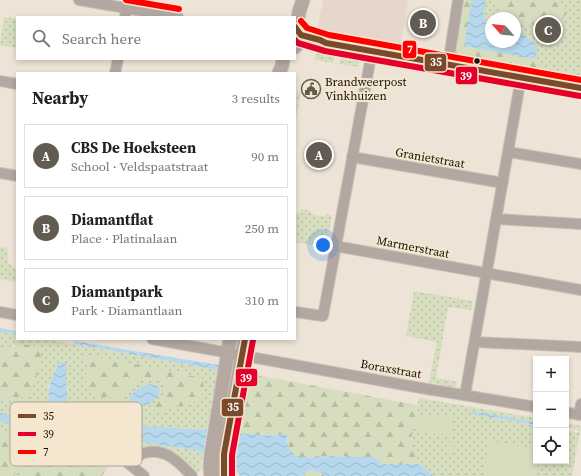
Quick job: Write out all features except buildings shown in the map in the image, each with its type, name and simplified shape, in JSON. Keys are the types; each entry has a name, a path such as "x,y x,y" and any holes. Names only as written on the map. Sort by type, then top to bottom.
{"main road":[{"path":"292,0 294,16"},
{"path":"296,33 299,12 303,0"},
{"path":"279,72 283,60"},
{"path":"290,60 290,72"},
{"path":"230,340 235,354"},
{"path":"219,476 210,467 210,455 235,354 244,340"}],"street":[{"path":"79,0 172,16"},
{"path":"448,64 458,0"},
{"path":"296,33 326,43 581,88"},
{"path":"296,312 323,316 372,51"},
{"path":"115,72 118,60"},
{"path":"465,395 521,78"},
{"path":"0,81 16,84"},
{"path":"508,152 581,164"},
{"name":"Granietstraat","path":"352,157 503,183"},
{"path":"0,173 16,176"},
{"path":"496,219 581,224"},
{"name":"Marmerstraat","path":"335,246 487,274"},
{"path":"487,274 581,290"},
{"path":"0,312 16,315"},
{"name":"Boraxstraat","path":"163,340 185,342 235,354 421,388 533,406"},
{"path":"475,342 581,347"},
{"path":"569,413 579,415 581,404"},
{"path":"142,454 158,452 172,457 192,476"},
{"path":"132,466 144,476"}],"shaded area":[{"path":"323,0 408,0 400,49 345,39 317,31"}],"green space":[{"path":"460,0 472,0 464,46 535,59 541,61 539,70 581,76 581,82 449,59"},
{"path":"470,0 581,0 581,82 459,60"},
{"path":"491,0 560,0 567,13 554,24 542,26 521,21 521,12 504,12"},
{"path":"4,17 16,19 16,48 0,45"},
{"path":"316,52 335,55 333,63 315,60"},
{"path":"341,56 359,59 358,67 339,64"},
{"path":"296,91 301,92 296,120"},
{"path":"301,209 311,211 311,214 325,217 326,214 332,215 326,248 296,242 296,213 300,214"},
{"path":"0,247 8,248 8,261 16,269 16,282 0,279"},
{"path":"414,291 473,301 472,310 448,307 436,378 458,382 454,388 429,382 437,342 406,336"},
{"path":"0,332 16,334 16,340 50,340 218,370 207,430 142,426 142,402 10,402 10,416 0,412 0,399 5,400 35,381 43,358 14,345 8,349 0,351","holes":["84,357 187,374 202,379 171,408 156,413 165,393 162,382 154,379 137,380 127,391 84,379 89,368","60,362 66,367 66,384 68,391 48,388 58,364"]},
{"path":"24,344 37,347 43,358 32,388 23,398 10,400 0,399 0,351"},
{"path":"84,356 106,358 202,378 204,384 203,393 199,401 156,413 152,408 165,393 162,382 154,379 137,380 119,399 102,397 91,390 84,379 89,368"},
{"path":"246,373 417,405 410,446 419,464 383,464 374,457 317,456 304,458 295,455 291,451 287,434 274,436 236,433"},
{"path":"419,398 533,417 533,422 472,412 472,414 533,424 533,464 569,464 569,431 578,433 578,430 569,428 569,424 581,426 572,476 434,476 419,464 410,446"},
{"path":"417,415 453,417 452,435 416,433"},
{"path":"0,421 10,425 10,466 87,466 98,476 0,476"},
{"path":"0,433 10,437 10,466 18,466 14,476 0,476"},
{"path":"489,441 533,448 533,464 539,464 537,476 483,475"},
{"path":"142,442 196,450 203,454 201,470 196,474 143,448"},
{"path":"447,442 455,443 453,455 445,453"},
{"path":"23,466 109,466 102,476 19,476"},
{"path":"311,470 321,473 325,476 303,476"}],"water":[{"path":"472,0 486,0 484,11 485,48 521,48 521,33 536,46 537,54 535,59 464,46"},
{"path":"0,328 16,331 16,334 0,332"},
{"path":"74,341 219,365 218,370 74,344"},
{"path":"60,362 66,364 68,399 66,402 50,402 49,389"},
{"path":"151,384 159,387 159,392 154,401 149,404 142,405 142,402 133,402 130,399 141,387"},
{"path":"472,411 533,421 533,424 471,414"},
{"path":"0,412 10,416 10,425 0,421"},
{"path":"142,426 207,430 203,454 196,450 142,442"},
{"path":"236,433 274,436 287,434 288,446 296,456 310,458 317,456 374,457 383,464 419,464 434,476 325,476 311,470 302,476 240,476 231,465 230,458"}],"transit line":[{"name":"7","path":"126,0 179,9"},
{"name":"7","path":"301,21 307,28 329,35 581,80"},
{"name":"35","path":"296,28 301,35 326,43 581,88"},
{"name":"39","path":"296,41 298,43 325,51 580,96"},
{"name":"35","path":"224,476 224,454 245,340"},
{"name":"39","path":"232,475 232,455 253,340"}],"place":[{"name":"Diamantflat","path":"423,23"},
{"name":"Diamantpark","path":"548,30"},
{"name":"Brandweerpost Vinkhuizen","path":"311,89"},
{"name":"CBS De Hoeksteen","path":"319,155"}]}
